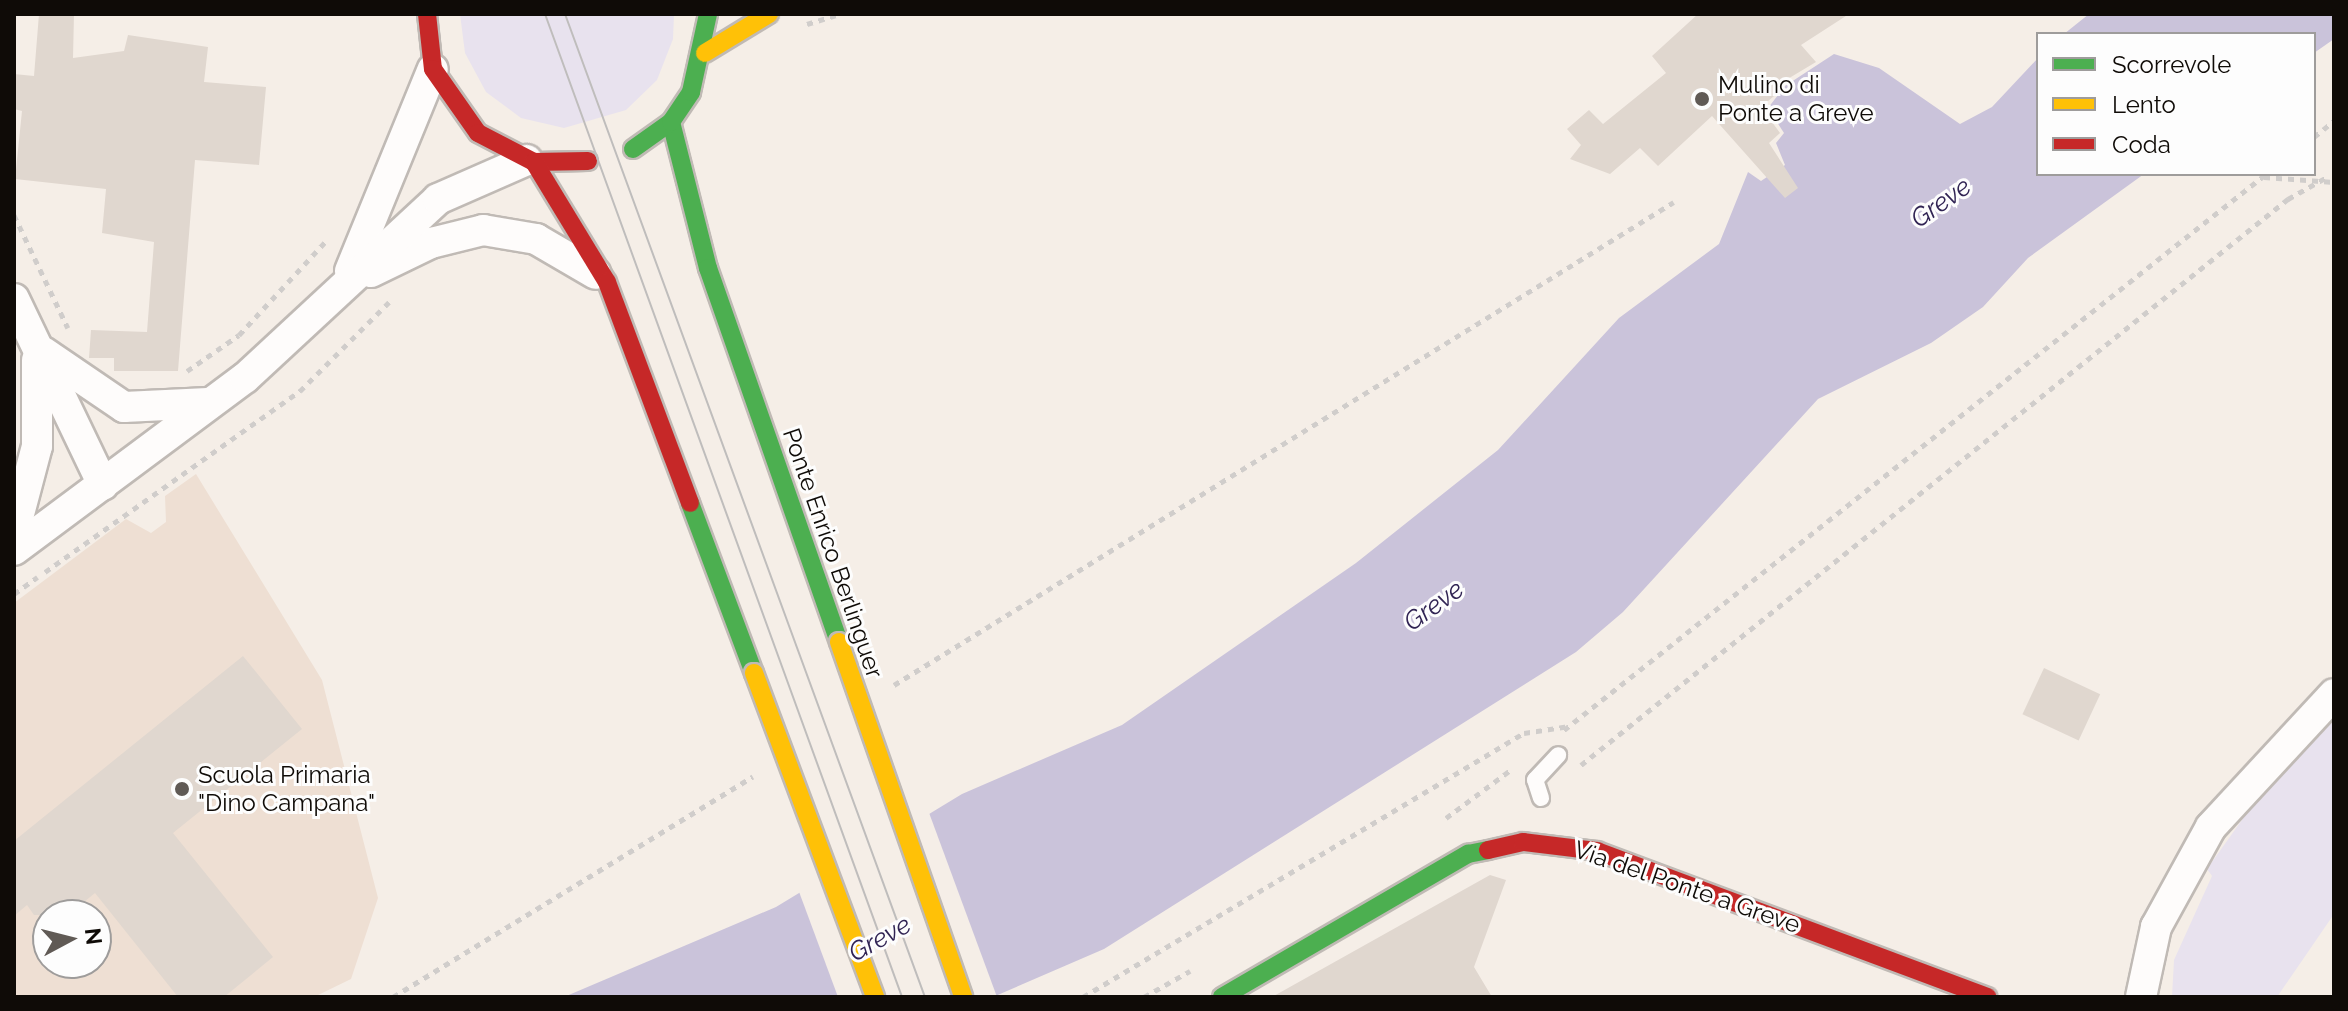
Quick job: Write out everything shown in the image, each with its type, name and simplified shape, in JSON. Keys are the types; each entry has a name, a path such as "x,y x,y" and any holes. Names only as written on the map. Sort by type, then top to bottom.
{"main road":[{"path":"427,14 433,69 478,133 531,161 588,161"},
{"path":"633,149 671,122 705,53 708,14"},
{"path":"705,53 769,14"},
{"name":"Ponte Enrico Berlinguer","path":"671,122 708,268 963,997"},
{"path":"531,161 607,282 875,997"},
{"name":"Via del Ponte a Greve","path":"1222,997 1468,854 1523,842 1597,851 1988,997"}],"street":[{"path":"344,284 433,69"},
{"path":"14,550 210,402 447,193 531,161"},
{"path":"344,284 431,243 483,230 536,239 607,282"},
{"path":"14,299 103,485"},
{"path":"36,346 124,407 210,402"},
{"path":"14,533 37,446 36,346"},
{"path":"2141,997 2156,927 2211,827 2334,694"}],"lane":[{"path":"1541,798 1535,780 1553,749"}],"path":[{"path":"796,27 840,14"},
{"path":"2316,135 2334,121"},
{"path":"1553,749 1570,725 2264,176 2327,177 2334,182"},
{"path":"1541,798 2288,199 2327,177"},
{"path":"890,688 1674,202"},
{"path":"14,215 72,337"},
{"path":"176,377 239,335 334,230"},
{"path":"1083,997 1524,733 1570,725"},
{"path":"1431,828 1524,760"},
{"path":"393,997 755,775"},
{"path":"1144,997 1206,962"}],"shaded area":[{"path":"460,14 674,14 673,39 657,80 626,110 564,128 521,118 486,92 465,53"},
{"name":"Scuola Primaria \"Dino Campana\"","path":"196,474 322,680 378,898 351,979 314,997 14,997 14,603 126,519 151,533 166,522 165,496"},
{"path":"2334,720 2334,914 2277,997 2172,997 2174,960 2212,876 2207,869 2259,796"}],"water":[{"path":"2089,14 2334,14 2334,39 2316,52 2316,32 2066,32"},
{"name":"Greve","path":"1834,54 1879,68 1960,124 1992,107 2036,60 2036,176 2141,176 2028,258 1983,307 1931,343 1818,399 1623,612 1576,652 1104,949 993,997 564,997 776,907 962,794 1122,725 1356,563 1498,450 1619,318 1719,244 1748,172 1761,181 1785,165 1776,143 1784,133 1768,108 1785,86"}],"pier":[{"path":"928,810 997,997 838,997 798,889"}],"building":[{"path":"39,14 74,14 73,58 124,51 128,35 208,47 204,82 266,87 259,165 195,160 178,371 114,371 114,358 89,358 91,330 147,332 154,242 102,233 106,189 15,179 22,111 14,109 14,74 34,76"},
{"name":"Mulino di Ponte a Greve","path":"1698,14 1849,14 1801,45 1816,62 1776,86 1780,91 1761,107 1780,133 1769,143 1798,188 1785,198 1712,116 1658,166 1640,148 1610,174 1570,159 1581,145 1567,129 1589,110 1603,124 1666,73 1652,56"},
{"path":"243,656 302,729 173,833 273,957 224,997 178,997 112,914 112,899 100,899 95,893 88,899 32,899 32,912 27,905 14,916 14,841"},
{"path":"2044,668 2100,694 2079,740 2022,714"},
{"path":"1490,875 1506,880 1474,967 1492,997 1272,997"}],"tram line":[{"path":"545,14 902,997"},
{"path":"565,14 925,997"}],"traffic: fast":[{"path":"633,149 671,122 691,92 708,14"},
{"path":"671,122 708,268 839,642"},
{"path":"690,503 754,673"},
{"path":"1222,997 1468,854 1488,850"}],"traffic: slow":[{"path":"705,53 769,14"},
{"path":"839,642 963,997"},
{"path":"754,673 875,997"}],"traffic: jam":[{"path":"427,14 433,69 478,133 534,162 588,161"},
{"path":"534,162 607,282 690,503"},
{"path":"1488,850 1523,842 1597,851 1988,997"}],"place":[{"name":"Mulino di Ponte a Greve","path":"1702,99"},
{"name":"Scuola Primaria \"Dino Campana\"","path":"182,789"}]}
